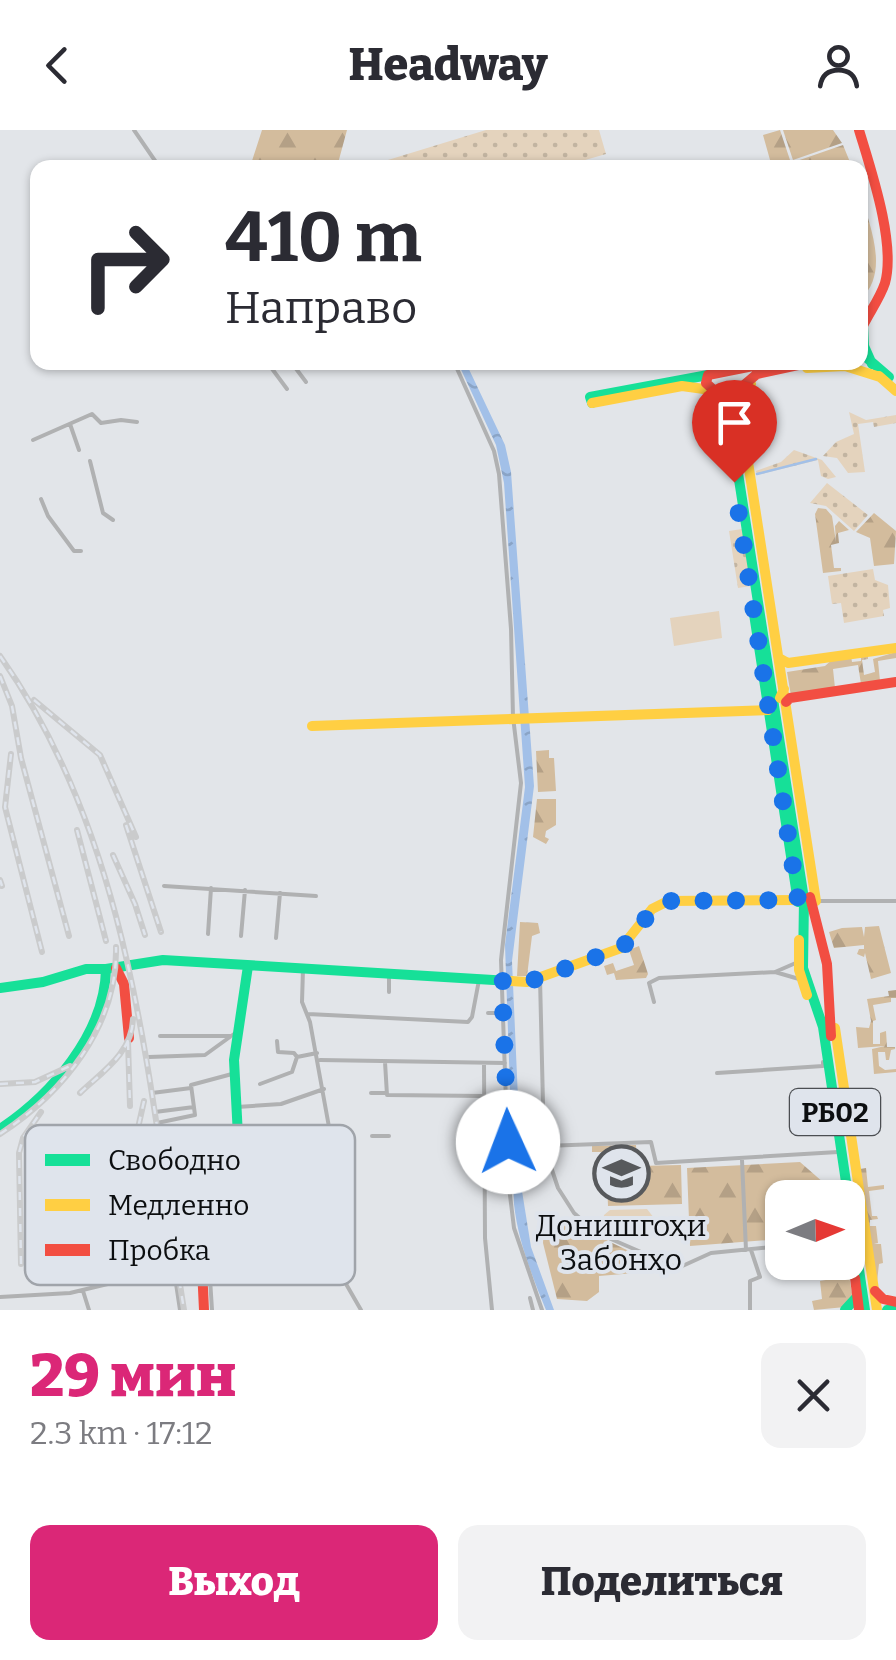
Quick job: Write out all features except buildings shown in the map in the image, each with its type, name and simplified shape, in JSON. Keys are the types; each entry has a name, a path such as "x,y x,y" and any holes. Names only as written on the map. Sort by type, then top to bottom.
{"main road":[{"path":"857,130 864,160"},
{"path":"868,174 888,254 884,286 868,313"},
{"path":"868,355 872,364"},
{"path":"868,360 896,387"},
{"path":"868,367 880,377"},
{"path":"731,370 613,396 690,386 731,396 738,394 746,381 767,370"},
{"path":"743,370 746,381"},
{"path":"783,675 770,639 740,406 747,389 758,379 796,370"},
{"path":"866,370 896,387"},
{"path":"708,374 706,383 714,392 724,422 759,653 776,698 804,889 816,900 832,967 832,1074 842,1180"},
{"name":"РБ02","path":"714,392 729,415 770,639"},
{"name":"РБ02","path":"738,394 735,410 804,889 824,951 832,1074"},
{"path":"740,442 748,457"},
{"path":"759,653 770,639"},
{"path":"780,658 788,663 896,648"},
{"path":"804,889 776,698 783,675 791,666 830,657"},
{"path":"312,726 790,698 896,682"},
{"path":"0,988 44,982 86,969 153,960 518,982 540,978 621,948 652,909 668,901 804,889"},
{"name":"РБ02","path":"804,889 800,958 804,982 823,1027 849,1180"},
{"path":"800,958 812,949 824,951"},
{"path":"237,1125 232,1035 248,966"},
{"path":"111,968 124,984 129,1038"},
{"path":"0,1129 57,1082 71,1062 104,993 111,968"},
{"path":"804,982 817,987 828,982"},
{"path":"804,982 818,1026"},
{"path":"832,1074 849,1180"},
{"path":"865,1256 874,1291 896,1305"},
{"path":"845,1310 854,1302 854,1280"},
{"name":"РБ02","path":"864,1280 868,1310"},
{"path":"203,1285 204,1310"},
{"path":"868,1310 874,1291"},
{"path":"856,1293 868,1310"},
{"path":"887,1310 896,1305"}],"street":[{"path":"134,130 155,160"},
{"path":"273,370 287,388"},
{"path":"297,370 306,382"},
{"path":"457,370 497,462 522,783 502,950 510,1210 542,1310"},
{"path":"33,440 92,414 101,422 136,422"},
{"path":"70,424 79,450"},
{"path":"90,462 102,510 112,520"},
{"path":"41,499 48,516 74,551 81,551"},
{"path":"164,886 316,896"},
{"path":"208,934 211,888"},
{"path":"242,936 246,890"},
{"path":"276,938 280,893"},
{"path":"816,900 896,901"},
{"path":"776,972 800,958"},
{"path":"303,969 302,1002 318,1056 327,1125"},
{"path":"654,1002 648,983 659,978 776,972 804,982"},
{"path":"389,974 389,992"},
{"path":"540,978 544,1146 551,1173 568,1204 585,1223 612,1242 678,1268 710,1252 765,1248"},
{"path":"305,1014 468,1022 478,980"},
{"path":"488,1014 504,1013"},
{"path":"717,1073 832,1074 818,1026"},
{"path":"160,1036 232,1035"},
{"path":"150,1057 205,1055 232,1035"},
{"path":"277,1042 278,1052 294,1053 297,1057 504,1064"},
{"path":"260,1084 292,1072 297,1057"},
{"path":"385,1060 387,1093"},
{"path":"484,1064 485,1238 492,1310"},
{"path":"191,1088 195,1115 156,1123 152,1093 191,1088 232,1074"},
{"path":"236,1107 284,1104 324,1090"},
{"path":"371,1093 484,1096"},
{"path":"155,1112 194,1107"},
{"path":"372,1136 389,1136"},
{"path":"544,1146 651,1142 656,1163 838,1152"},
{"path":"742,1160 748,1250 760,1277 750,1282 750,1310"},
{"path":"0,1297 83,1291 105,1285"},
{"path":"176,1285 180,1310"},
{"path":"211,1285 212,1310"},
{"path":"347,1285 362,1310"},
{"path":"83,1291 89,1310"},
{"path":"530,1298 532,1310"}],"shaded area":[{"path":"486,130 599,130 606,154 585,160 388,160"},
{"path":"849,412 866,420 896,415 896,423 874,427 873,422 858,424 865,472 848,473 837,458 823,456 836,442 854,434"},
{"path":"794,450 822,460 836,477 821,476 818,460 757,475 756,471 781,462"},
{"path":"827,483 868,515 854,531 826,506 810,503"},
{"path":"742,529 751,586 738,588 729,531"},
{"path":"873,569 875,580 888,585 890,608 883,610 884,616 844,623 841,603 832,604 828,576"},
{"path":"719,611 722,638 674,646 670,618"},
{"path":"647,1209 654,1218 647,1228 610,1229 603,1222 610,1210"}],"green space":[{"path":"262,130 347,130 339,160 252,160"},
{"path":"780,130 790,160 770,160 763,135"},
{"path":"783,130 833,130 842,143 793,160"},
{"path":"843,145 849,160 800,160"},
{"path":"868,219 876,262 868,290"},
{"path":"818,508 826,509 832,516 836,542 835,526 839,521 849,530 838,533 839,543 831,545 834,568 841,571 823,573 815,514"},
{"path":"874,513 896,531 894,564 874,566 870,538 856,532"},
{"path":"896,652 896,658 878,661 880,681 861,684 858,665 833,669 835,688 791,696 787,672 825,666 834,658 851,656 852,662 861,661 861,656 868,655 868,659 862,660 864,675 875,672 873,659"},
{"path":"549,750 549,758 554,758 556,791 538,792 536,751"},
{"path":"537,799 556,799 556,825 546,831 546,844 533,837"},
{"path":"520,922 538,923 540,933 532,936 527,976 517,976"},
{"path":"879,926 891,973 871,979 865,953 864,957 857,954 864,945 834,948 829,932 862,927 864,937 865,927"},
{"path":"639,946 646,978 616,980 614,973 607,975 604,966 613,963 616,971 634,965 629,950"},
{"path":"896,990 896,998 891,998 891,1002 873,1005 873,1044 880,1044 880,1033 886,1031 887,1047 895,1049 891,1050 889,1060 885,1052 878,1052 879,1066 896,1072 874,1074 872,1049 885,1046 858,1048 856,1027 869,1028 867,999 889,996 888,991"},
{"path":"636,1145 637,1166 681,1165 682,1204 608,1206 607,1181 630,1180 629,1152 592,1152 592,1146"},
{"path":"800,1162 821,1180 765,1180 765,1240 690,1246 687,1168"},
{"path":"866,1168 868,1187 884,1185 884,1189 869,1191 872,1216 878,1219 870,1220 870,1226 876,1226 878,1243 874,1244 881,1244 883,1263 879,1264 877,1282 872,1283 865,1180 861,1180 860,1169"},
{"path":"556,1216 562,1225 575,1225 631,1252 635,1273 599,1276 599,1292 587,1301 557,1299 543,1243 544,1225"},
{"path":"850,1280 853,1298 845,1307 814,1310 812,1301 822,1299 820,1281"}],"water":[{"path":"461,370 469,370 505,445 511,472 534,786 512,961 522,1191 531,1247 554,1310 546,1310 536,1284 522,1245 514,1204 505,945 525,787 504,483 496,445"}],"waterway":[{"path":"757,474 816,459"}],"railway":[{"path":"0,656 45,730 81,807 108,888 129,971 156,1125"},
{"path":"0,676 12,706 21,758 69,936"},
{"path":"34,700 100,755 136,837"},
{"path":"11,754 5,807 42,952"},
{"path":"126,825 161,932"},
{"path":"77,830 106,941"},
{"path":"113,855 145,935"},
{"path":"0,880 2,886"},
{"path":"0,1134 45,1099 82,1055 108,1004 116,947"},
{"path":"80,1093 122,1052 133,1019"},
{"path":"128,1042 130,1106"},
{"path":"0,1084 35,1082 70,1066"},
{"path":"139,1125 144,1101"},
{"path":"32,1125 41,1112"},
{"path":"21,1264 19,1153 25,1135"},
{"path":"180,1285 184,1310"}],"traffic: fast":[{"path":"868,355 872,364"},
{"path":"868,359 889,377"},
{"path":"592,403 590,397 708,375"},
{"path":"718,394 729,415 804,899 803,968 823,1027 865,1310"},
{"path":"754,614 798,902"},
{"path":"106,969 163,960 511,981"},
{"path":"237,1125 234,1060 248,966"},
{"path":"0,988 43,982 86,969 106,969 96,1017 72,1061 38,1099 0,1129"},
{"path":"845,1310 856,1298"},
{"path":"887,1310 896,1309"}],"traffic: slow":[{"path":"858,370 880,377"},
{"path":"879,376 896,391"},
{"path":"751,384 743,396 741,417 816,901"},
{"path":"592,403 682,386 711,390"},
{"path":"740,442 747,457"},
{"path":"779,658 788,663 896,648"},
{"path":"780,698 784,689"},
{"path":"312,726 768,710"},
{"path":"511,981 527,982 621,948 652,909 668,901 798,900"},
{"path":"799,940 799,970 807,995"},
{"path":"835,1028 877,1310"}],"traffic: jam":[{"path":"859,130 868,160"},
{"path":"868,161 881,206 888,267 885,283 868,317"},
{"path":"733,370 708,375 706,383 718,394 731,396 757,374 775,370"},
{"path":"736,419 738,394"},
{"path":"719,407 731,467"},
{"path":"786,702 790,698 896,682"},
{"path":"810,897 827,964 831,1036"},
{"path":"116,968 124,984 129,1038"},
{"path":"855,1280 859,1310"},
{"path":"203,1285 204,1310"},
{"path":"875,1291 883,1299 896,1302"}],"place":[{"name":"Донишгоҳи Забонҳо","path":"621,1173"}],"route":[{"path":"508,1142 502,981 528,982 611,953 628,941 652,909 668,901 798,900 734,482"}]}
